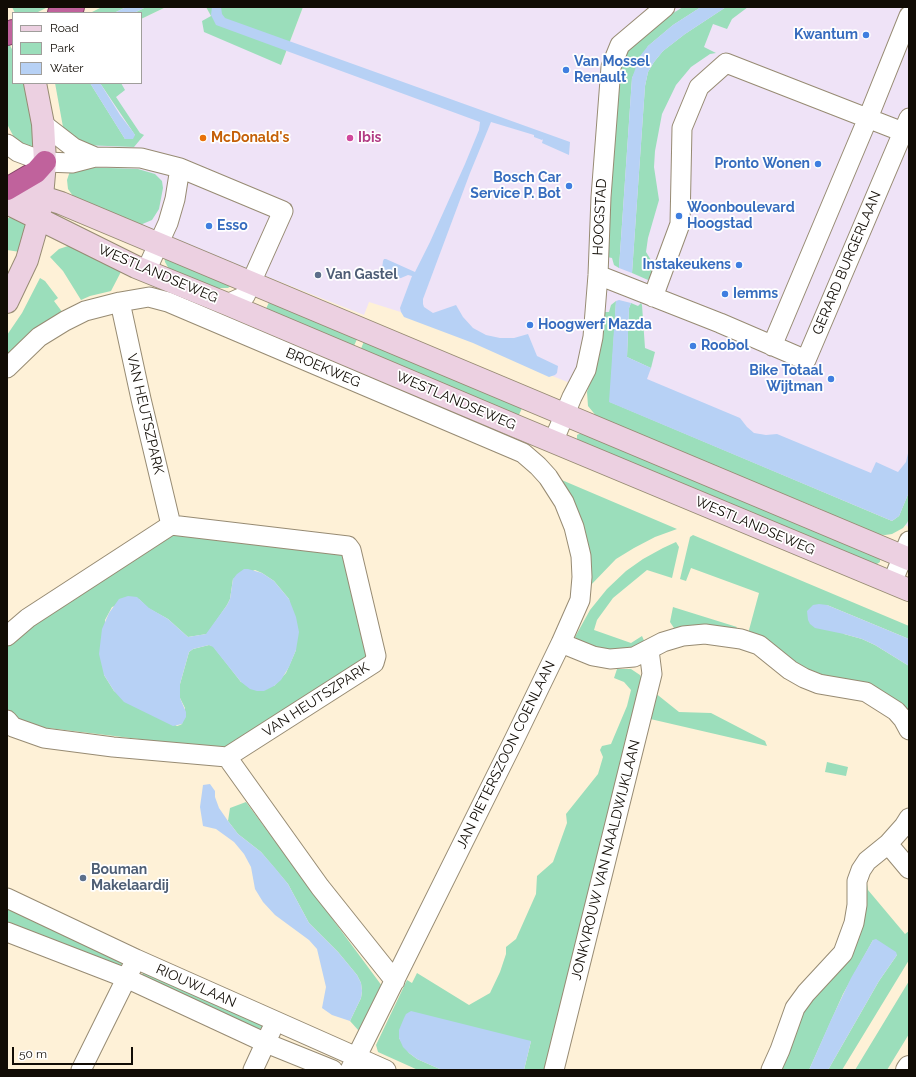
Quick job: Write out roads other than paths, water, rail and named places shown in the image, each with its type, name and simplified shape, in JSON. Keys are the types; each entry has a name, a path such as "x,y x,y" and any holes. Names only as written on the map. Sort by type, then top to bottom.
{"highway":[{"path":"7,189 36,172 45,162"}],"main road":[{"path":"7,302 28,260 41,208 45,162 43,124 35,84"},
{"name":"WESTLANDSEWEG","path":"7,196 41,208 121,260 146,271 900,587"},
{"name":"WESTLANDSEWEG","path":"7,203 41,208 61,203 564,415 907,552"}],"street":[{"name":"HOOGSTAD","path":"553,442 572,397 586,370 593,337 598,275 601,197 612,67 620,45 665,7"},
{"path":"772,346 868,118 909,16"},
{"name":"GERARD BURGERLAAN","path":"598,275 806,360 906,125 868,118 726,63 699,88 682,128 680,224 653,297"},
{"path":"43,124 74,148 95,157"},
{"path":"7,144 18,152 45,162 72,163 95,157 141,158 180,168 283,211 245,296 227,304"},
{"path":"146,271 165,230 175,199 180,168"},
{"name":"BROEKWEG","path":"7,368 40,337 65,321 85,311 120,302 149,297 168,302 523,453"},
{"name":"VAN HEUTSZPARK","path":"120,302 171,525 348,546 351,550 376,656 374,663 227,757"},
{"name":"JAN PIETERSZOON COENLAAN","path":"354,1064 561,643 580,600 582,577 581,556 574,527 564,502 548,478 538,466 523,453"},
{"path":"7,636 28,618 171,525"},
{"path":"900,587 907,552"},
{"path":"561,643 593,656 610,659 634,657 663,642 683,636 705,634 724,636 759,645 790,670 819,684 866,692 896,711 903,719 909,730"},
{"name":"JONKVROUW VAN NAALDWIJKLAAN","path":"554,1070 652,674 649,650"},
{"path":"7,720 13,727 44,738 113,747 227,757 320,886 395,981"},
{"path":"771,1070 795,1008 806,993 843,953 854,923 857,905 857,881 861,870 867,861 888,844 909,818"},
{"path":"888,844 909,869"},
{"name":"RIOUWLAAN","path":"7,898 136,960 276,1021 354,1064 386,1070"},
{"name":"RIOUWLAAN","path":"7,932 126,978 266,1043 333,1070"},
{"path":"81,1070 136,960"},
{"path":"253,1070 276,1021"}],"water":[{"path":"126,7 146,7 136,12 116,12"},
{"path":"212,7 221,7 222,14 225,18 570,142 569,155 542,143 543,139 534,137 534,135 491,122 470,173 423,299 424,307 433,313 456,305 463,317 473,328 486,335 500,338 514,338 528,334 537,356 558,366 557,373 555,375 549,377 473,343 404,317 400,308 412,276 408,275 395,279 385,273 382,269 383,261 386,259 415,272 465,164 479,130 480,122 216,25 211,15"},
{"path":"701,7 726,7 685,34 663,51 648,72 645,86 632,273 619,268 632,78 640,56 648,46 673,25"},
{"path":"91,84 101,84 120,115 135,135 133,139 125,139"},
{"path":"619,300 631,303 629,308 627,357 651,368 647,379 740,418 754,433 766,435 777,434 871,473 876,462 898,472 906,462 909,449 909,492 899,516 892,521 609,402 616,301"},
{"path":"244,569 262,573 274,581 289,599 296,617 299,632 296,650 289,667 281,680 274,686 264,691 250,689 241,682 213,647 209,645 193,649 189,652 180,684 180,698 186,712 186,717 182,724 173,726 124,702 114,691 104,675 99,654 102,629 109,613 119,599 128,596 137,597 149,608 168,619 188,637 206,634 230,599 233,579"},
{"path":"813,605 827,605 909,639 909,666 875,645 862,639 815,628 808,620 807,611"},
{"path":"210,784 215,791 215,797 219,808 238,834 261,852 275,868 288,884 309,923 338,952 357,975 361,983 361,998 350,1021 332,1015 322,1008 326,987 317,949 309,940 275,915 263,902 255,889 251,867 244,854 234,842 216,829 203,826 200,807 203,785"},
{"path":"876,939 896,952 897,955 879,981 828,1070 809,1070 851,978 873,940"},
{"path":"411,1011 531,1041 524,1070 442,1070 417,1059 403,1047 399,1038 399,1030 404,1018 406,1014"}],"place":[{"name":"Kwantum","path":"866,35"},
{"name":"Van Mossel Renault","path":"566,70"},
{"name":"McDonald's","path":"203,138"},
{"name":"Ibis","path":"350,138"},
{"name":"Pronto Wonen","path":"818,164"},
{"name":"Bosch Car Service P. Bot","path":"569,186"},
{"name":"Woonboulevard Hoogstad","path":"679,216"},
{"name":"Esso","path":"209,226"},
{"name":"Instakeukens","path":"739,265"},
{"name":"Van Gastel","path":"318,275"},
{"name":"Iemms","path":"725,294"},
{"name":"Hoogwerf Mazda","path":"530,325"},
{"name":"Roobol","path":"693,346"},
{"name":"Bike Totaal Wijtman","path":"831,379"},
{"name":"Bouman Makelaardij","path":"83,878"}]}
